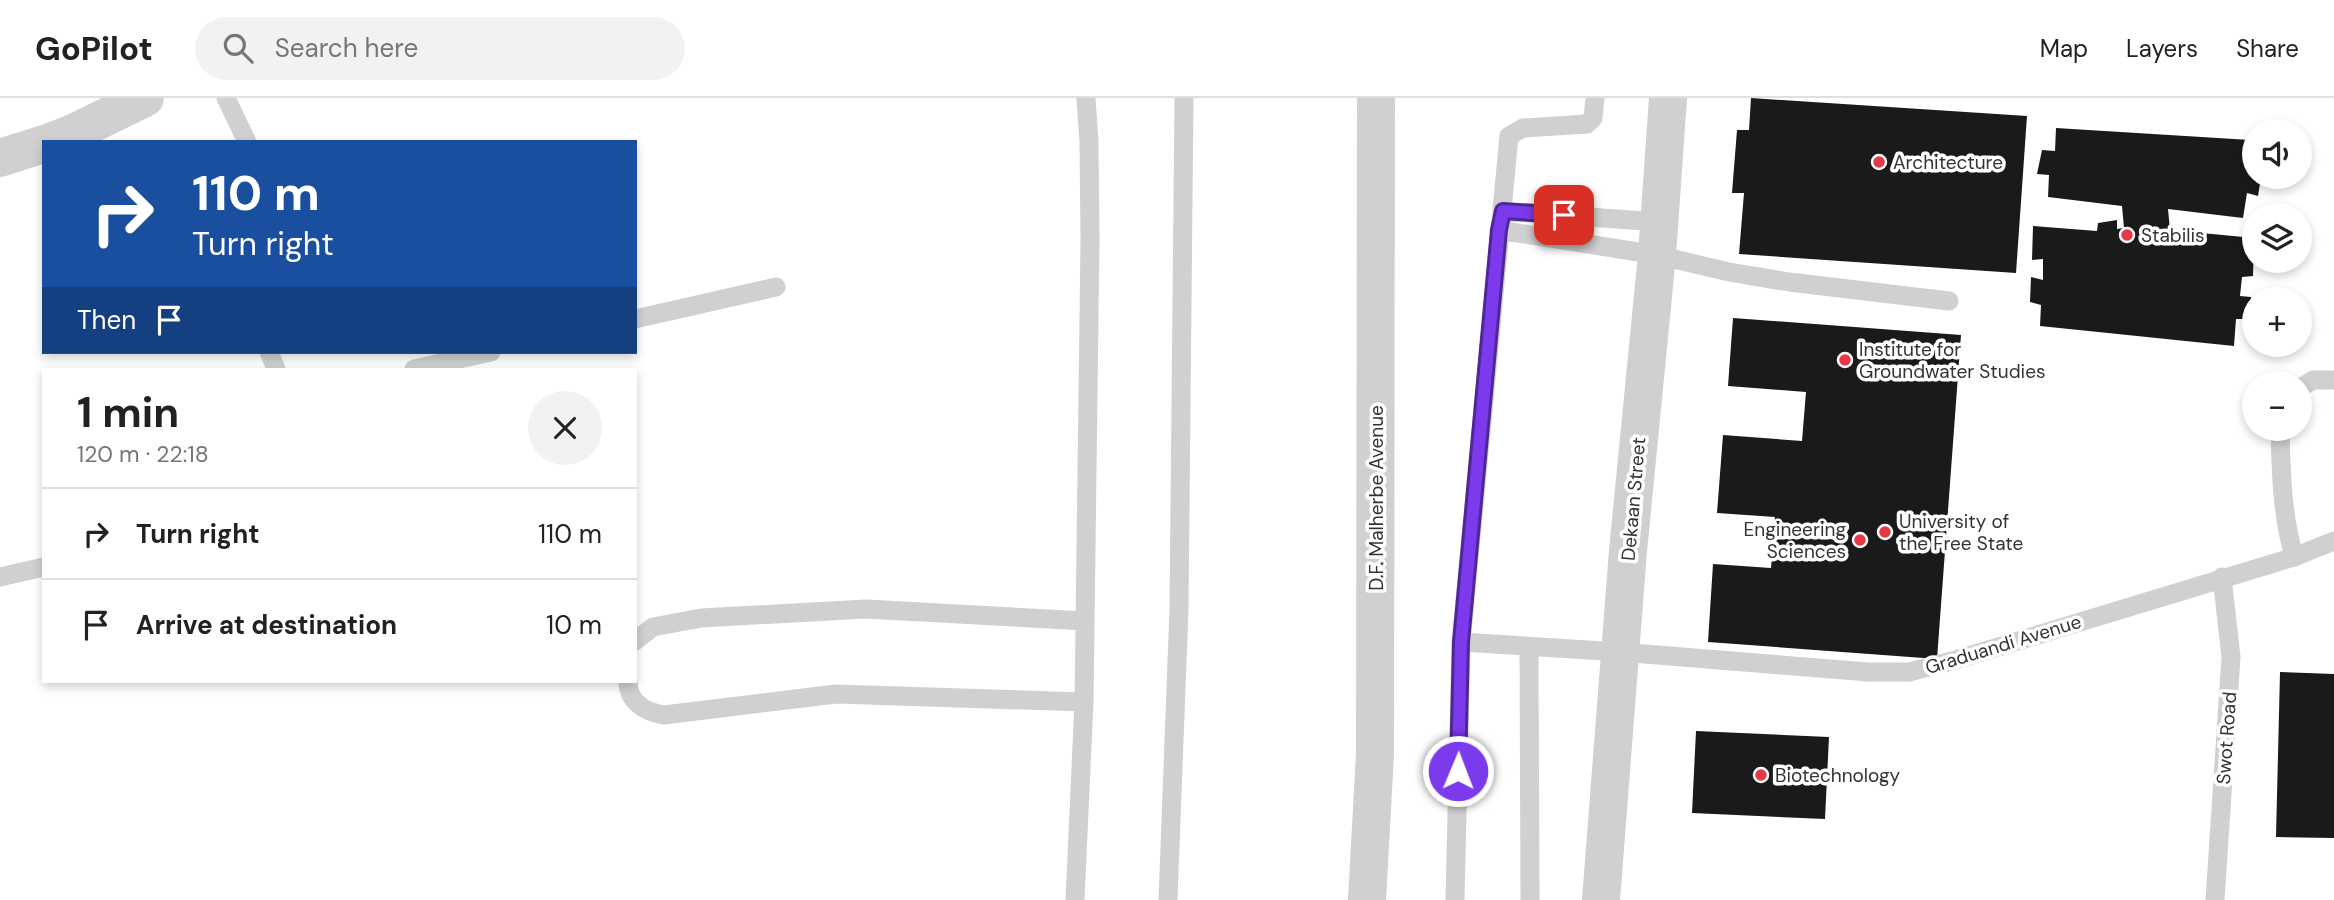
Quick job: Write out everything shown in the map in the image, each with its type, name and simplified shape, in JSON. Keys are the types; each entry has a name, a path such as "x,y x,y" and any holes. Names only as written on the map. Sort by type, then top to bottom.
{"street":[{"path":"55,140 145,98"},
{"name":"D.F. Malherbe Avenue","path":"1367,900 1375,754 1376,98"},
{"name":"Dekaan Street","path":"1601,900 1668,98"},
{"path":"0,158 42,145"}],"lane":[{"path":"226,98 246,140"},
{"path":"1075,900 1084,702 1090,239 1086,98"},
{"path":"1168,900 1179,609 1184,98"},
{"path":"1455,900 1461,642 1509,136 1523,128 1587,124 1592,118 1595,98"},
{"path":"1501,221 1658,239 1729,272 1789,282 1949,300"},
{"path":"1501,221 1658,239"},
{"path":"637,319 776,288"},
{"path":"419,368 482,354"},
{"path":"2312,381 2334,380"},
{"path":"2280,441 2282,500 2294,556"},
{"name":"Graduandi Avenue","path":"1461,642 1868,672 1909,671 1952,661 2294,556 2334,541"},
{"path":"0,577 42,568"},
{"name":"Swot Road","path":"2215,900 2231,657 2222,577"},
{"path":"637,639 653,627 701,618 866,609 1085,621"},
{"path":"1529,648 1530,900"},
{"path":"628,683 631,695 637,704 648,712 664,715 836,694 1084,702"}],"building":[{"name":"Architecture","path":"1751,98 2027,116 2016,273 1739,254 1744,193 1732,193 1737,130 1749,130"},
{"name":"Stabilis","path":"2056,128 2242,140 2242,189 2259,189 2258,196 2247,193 2245,203 2242,203 2242,218 2168,209 2170,230 2242,237 2242,273 2253,273 2253,276 2242,277 2242,319 2236,319 2234,346 2040,326 2041,305 2030,302 2031,277 2043,280 2043,259 2032,260 2033,226 2097,231 2098,223 2117,220 2117,229 2124,228 2122,206 2048,197 2049,175 2037,174 2042,150 2055,151"},
{"name":"Engineering Sciences","path":"1733,318 1961,335 1937,659 1708,642 1713,564 1771,568 1775,517 1717,513 1723,435 1802,441 1806,392 1728,386"},
{"path":"2280,672 2334,674 2334,838 2276,837"},
{"name":"Biotechnology","path":"1696,731 1829,737 1825,819 1692,813"}],"place":[{"name":"Architecture","path":"1879,162"},
{"name":"Stabilis","path":"2127,235"},
{"name":"Institute for Groundwater Studies","path":"1845,360"},
{"name":"University of the Free State","path":"1885,532"},
{"name":"Engineering Sciences","path":"1860,540"},
{"name":"Biotechnology","path":"1761,775"}],"route":[{"path":"1458,771 1461,642 1499,230 1503,211 1564,215"}]}
